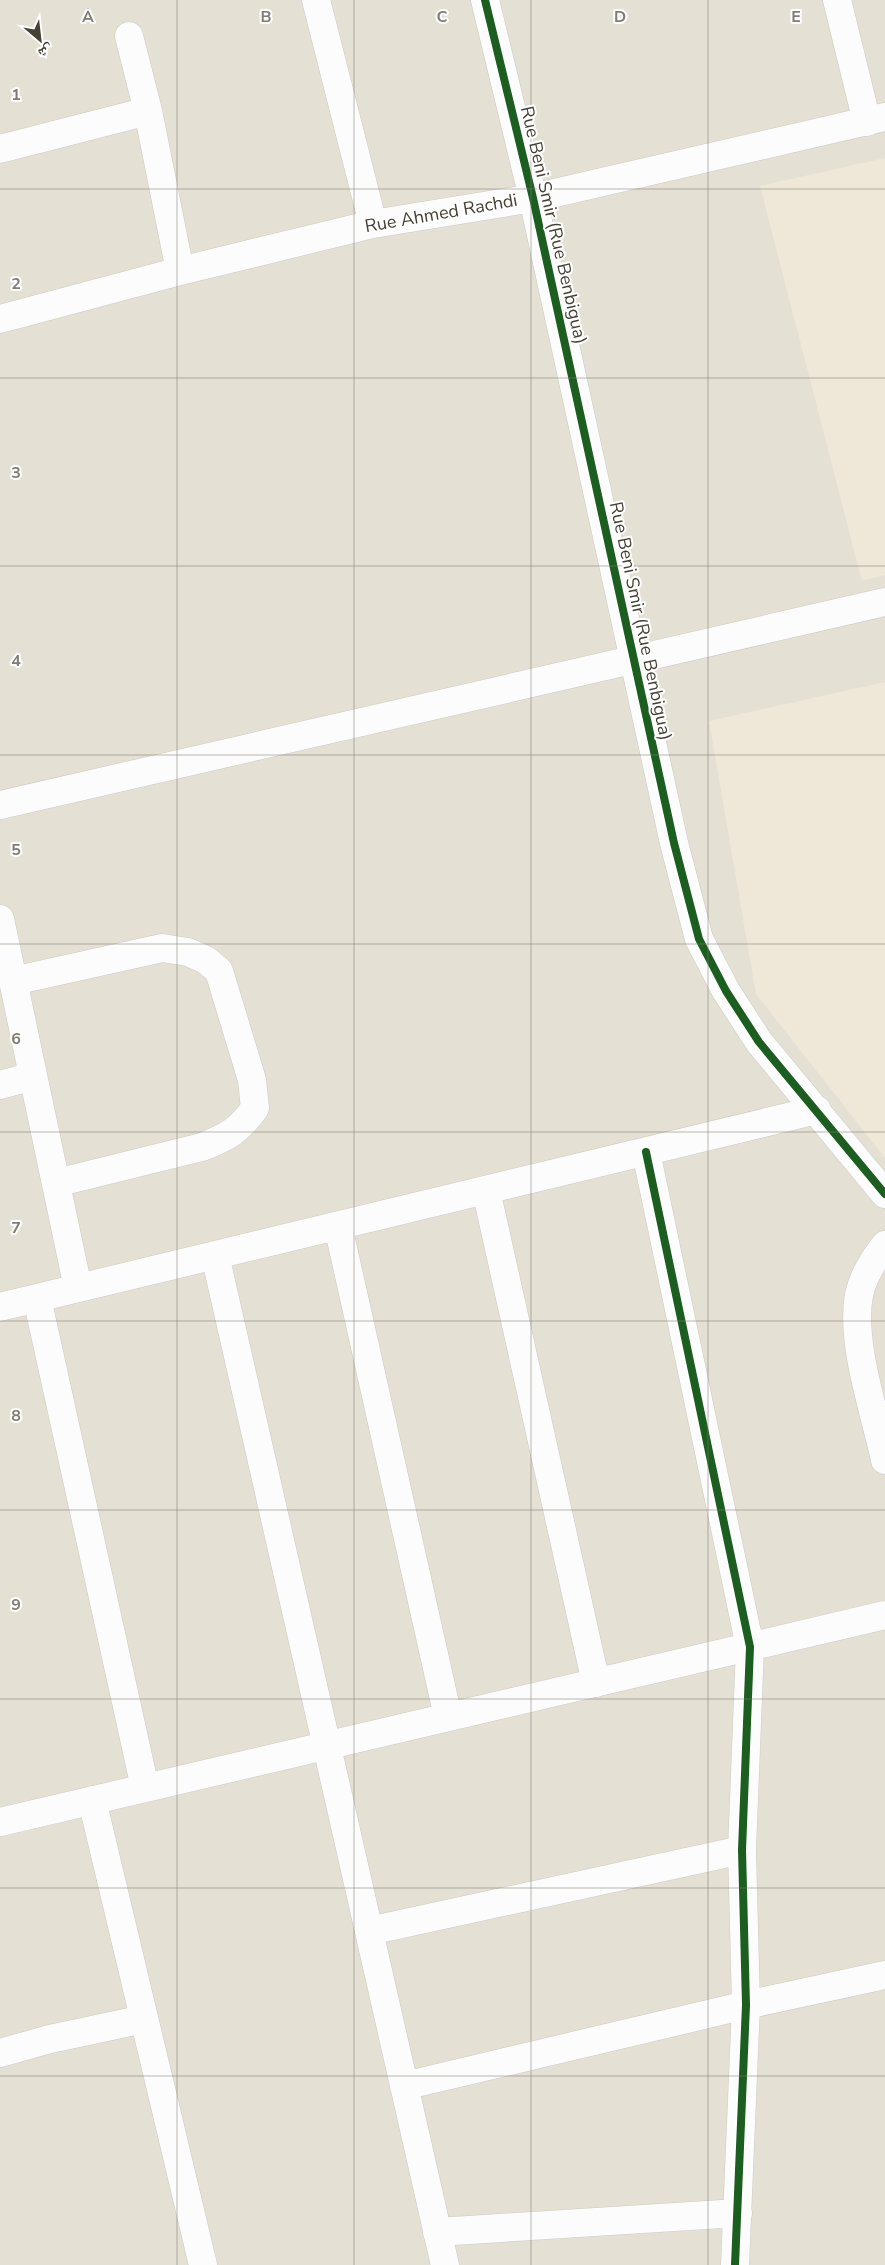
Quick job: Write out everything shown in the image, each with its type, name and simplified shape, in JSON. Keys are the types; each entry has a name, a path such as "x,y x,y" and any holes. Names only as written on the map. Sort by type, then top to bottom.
{"street":[{"path":"316,0 373,224"},
{"name":"Rue Beni Smir (Rue Benbigua)","path":"485,0 534,198 674,843 699,939 726,991 759,1042 885,1194"},
{"path":"837,0 876,120"},
{"path":"129,36 148,111 180,271"},
{"path":"0,149 148,111"},
{"name":"Rue Ahmed Rachdi","path":"0,320 180,271 373,224 534,198 876,120"},
{"path":"0,805 885,602"},
{"path":"0,919 78,1288"},
{"path":"13,981 162,948 188,952 206,960 219,971 252,1080 255,1108 244,1125 223,1139 202,1148 56,1183"},
{"path":"0,1085 33,1076"},
{"path":"0,1307 817,1110"},
{"path":"646,1152 750,1647 742,1850 746,2005 735,2265"},
{"path":"486,1190 596,1683"},
{"path":"338,1226 448,1717"},
{"path":"885,1245 874,1258 864,1277 859,1296 857,1322 863,1367 885,1460"},
{"path":"215,1255 445,2265"},
{"path":"37,1298 145,1788"},
{"path":"0,1822 885,1615"},
{"path":"92,1800 203,2265"},
{"path":"369,1931 742,1850"},
{"path":"404,2086 746,2005 885,1975"},
{"path":"0,2053 50,2039 144,2019"},
{"path":"437,2232 738,2213"}],"shaded area":[{"path":"0,0 885,0 885,2265 0,2265"},
{"path":"885,158 885,575 862,581 760,186"},
{"path":"885,682 885,1158 756,994 709,721"}],"cycle path":[{"path":"485,0 533,198 674,843 699,939 726,991 759,1042 885,1194"},
{"path":"646,1152 750,1647 742,1850 746,2005 735,2265"}]}
